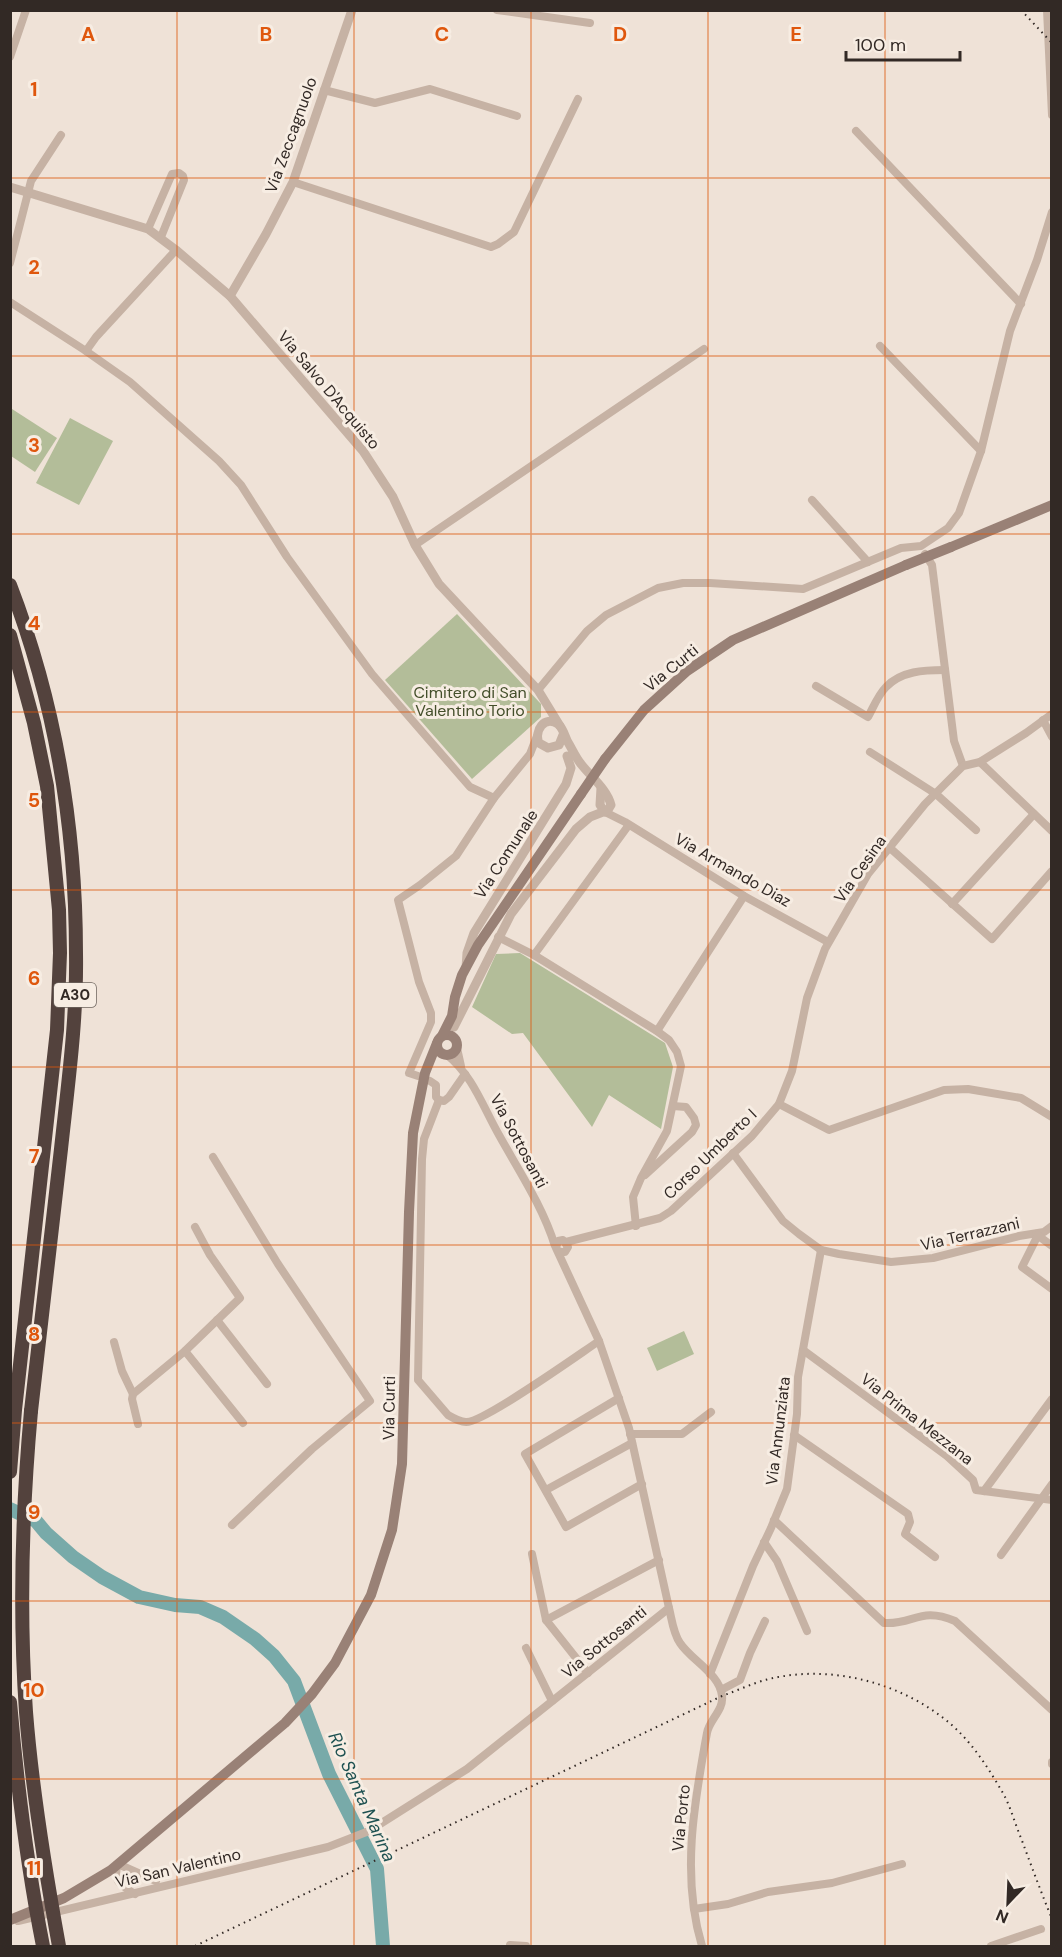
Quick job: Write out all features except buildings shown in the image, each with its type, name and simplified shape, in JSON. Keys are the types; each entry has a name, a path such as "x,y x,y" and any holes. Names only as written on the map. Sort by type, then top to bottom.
{"highway":[{"name":"A30","path":"10,585 22,614 45,696 62,780 72,855 75,901 76,956 73,1032 31,1411 24,1504 22,1586 25,1690 35,1796 59,1947"},
{"name":"A30","path":"10,635 34,723 47,786 59,909 60,953 57,1030 10,1472"},
{"path":"10,1701 19,1800 43,1947"}],"main road":[{"name":"Via Curti","path":"456,1044 453,1022 459,985 466,968 497,917 605,759 644,710 687,671 734,640 906,565 1052,505"},
{"name":"Via Curti","path":"285,1723 335,1663 371,1595 392,1530 402,1464 412,1133 428,1065 440,1039 453,1022"},
{"path":"428,1065 453,1053 456,1044 451,1035 440,1039 439,1051 445,1055"},
{"name":"Via San Valentino","path":"10,1922 64,1898 118,1864 285,1723"}],"street":[{"path":"10,57 26,10"},
{"name":"Via Zeccagnuolo","path":"230,297 267,234 293,182 352,10"},
{"path":"497,10 590,23"},
{"path":"1047,10 1052,115"},
{"path":"324,90 375,103 430,89 517,116"},
{"path":"293,182 491,247 514,232 578,99"},
{"path":"856,131 1021,304"},
{"path":"10,262 31,181 61,135"},
{"path":"148,229 172,174 179,173 184,180 161,237"},
{"name":"Via Salvo D'Acquisto","path":"10,187 148,229 161,237 230,297 363,452 393,497 415,545 439,584 538,690 560,726"},
{"path":"538,690 587,631 606,615 658,588 683,583 710,583 803,589 901,548 921,546 948,528 959,513 981,451 1010,331 1052,212"},
{"path":"86,351 96,337 176,250"},
{"path":"10,302 130,382 219,461 241,485 287,557 372,674 470,787 494,798"},
{"path":"880,346 981,451"},
{"path":"415,545 704,349"},
{"path":"812,500 868,562"},
{"path":"921,546 932,565 954,741 963,766 980,762 1052,714"},
{"path":"816,686 868,717 888,684 914,671 945,670"},
{"path":"543,724 548,706"},
{"path":"1043,720 1052,737"},
{"path":"418,1076 409,1073 431,1022 431,1013 419,982 398,900 456,856 494,798 530,754 538,729 543,724 550,722 560,726 580,763"},
{"path":"530,754 559,745 564,735"},
{"path":"537,736 539,743 580,763"},
{"path":"870,752 936,794 976,830"},
{"name":"Via Comunale","path":"466,968 466,953 474,933 566,784 571,768 567,756"},
{"path":"980,762 1052,831"},
{"name":"Via Armando Diaz","path":"580,763 626,824"},
{"name":"Via Cesina","path":"779,1104 792,1071 807,998 828,942 868,874 925,804 963,766"},
{"path":"601,788 600,805 605,812"},
{"name":"Via Curti","path":"453,1022 511,914 566,841 590,817 610,808 611,802"},
{"name":"Via Armando Diaz","path":"605,812 744,896 828,942"},
{"path":"952,904 1034,814"},
{"path":"534,955 626,824"},
{"path":"890,848 992,939 1052,871"},
{"path":"657,1031 744,896"},
{"path":"498,937 534,955 657,1031 669,1040 677,1052 681,1066 667,1131 633,1197 636,1226"},
{"name":"Via Sottosanti","path":"456,1044 463,1071"},
{"name":"Via Sottosanti","path":"351,1839 369,1831 466,1769 669,1608 630,1434 599,1341 564,1266 562,1247 550,1230 477,1092 463,1071 445,1055"},
{"path":"439,1100 444,1101 449,1097 463,1071"},
{"path":"430,1081 436,1085 436,1097 439,1100"},
{"path":"779,1104 829,1130 944,1090 968,1089 1021,1098 1052,1117"},
{"path":"439,1100 424,1139 422,1159 418,1380 448,1415 466,1422 478,1419 599,1341"},
{"name":"Corso Umberto I","path":"562,1247 607,1231 636,1226 660,1218 671,1211 757,1130 779,1104"},
{"path":"641,1178 676,1147 696,1125 686,1107 673,1106"},
{"path":"733,1152 783,1221 821,1250"},
{"path":"213,1157 278,1264 370,1401 312,1449 232,1526"},
{"name":"Via Terrazzani","path":"821,1250 891,1262 933,1258 979,1245 1037,1234 1052,1226"},
{"path":"133,1395 185,1351 240,1298 210,1255 195,1227"},
{"path":"1052,1246 1037,1234 1022,1267 1052,1289"},
{"name":"Via Annunziata","path":"710,1674 738,1602 787,1489 798,1377 821,1250"},
{"path":"217,1320 267,1384"},
{"path":"114,1342 122,1371 133,1395 138,1424"},
{"name":"Via Prima Mezzana","path":"802,1350 947,1456 973,1480 976,1490 984,1491"},
{"path":"185,1351 243,1423"},
{"path":"619,1398 525,1454 566,1527 642,1484"},
{"path":"984,1491 1052,1399"},
{"path":"630,1434 682,1434 711,1412"},
{"path":"794,1435 908,1514 910,1522 905,1534 935,1557"},
{"path":"546,1490 632,1443"},
{"path":"1001,1555 1052,1484"},
{"path":"984,1491 1052,1500"},
{"path":"774,1520 884,1623 924,1614 935,1614 955,1621 1052,1710"},
{"path":"764,1542 777,1561 807,1631"},
{"path":"532,1554 546,1620 588,1672"},
{"path":"546,1620 659,1560"},
{"path":"669,1608 679,1642 710,1674 722,1693 740,1680 765,1621"},
{"path":"526,1648 552,1701"},
{"name":"Via Porto","path":"702,1947 697,1931 690,1860 698,1783 708,1725 720,1708 722,1693"},
{"name":"Via San Valentino","path":"10,1922 135,1894 328,1847 351,1839"},
{"path":"135,1894 116,1880 115,1872 118,1864 156,1881"},
{"path":"694,1909 728,1904 768,1892 832,1883 902,1864"},
{"path":"991,1947 1041,1929"},
{"path":"510,1945 526,1947"}],"green space":[{"path":"12,409 57,438 35,472 11,456"},
{"path":"70,418 113,441 79,505 36,483"},
{"name":"Cimitero di San Valentino Torio","path":"457,614 541,704 541,717 472,779 385,680"},
{"path":"520,953 665,1043 673,1067 661,1129 609,1095 592,1127 523,1033 512,1034 472,1007 496,954"},
{"path":"684,1331 694,1354 657,1371 647,1348"}],"waterway":[{"name":"Rio Santa Marina","path":"10,1509 36,1521 73,1557 102,1577 139,1597 175,1605 200,1607 223,1617 255,1639 274,1656 294,1681 329,1774 377,1869 383,1946"}],"railway":[{"path":"1021,10 1052,43"},
{"path":"195,1946 722,1696 765,1680 788,1675 811,1674 858,1679 902,1693 942,1717 961,1734 984,1763 1006,1800 1052,1919"}]}
